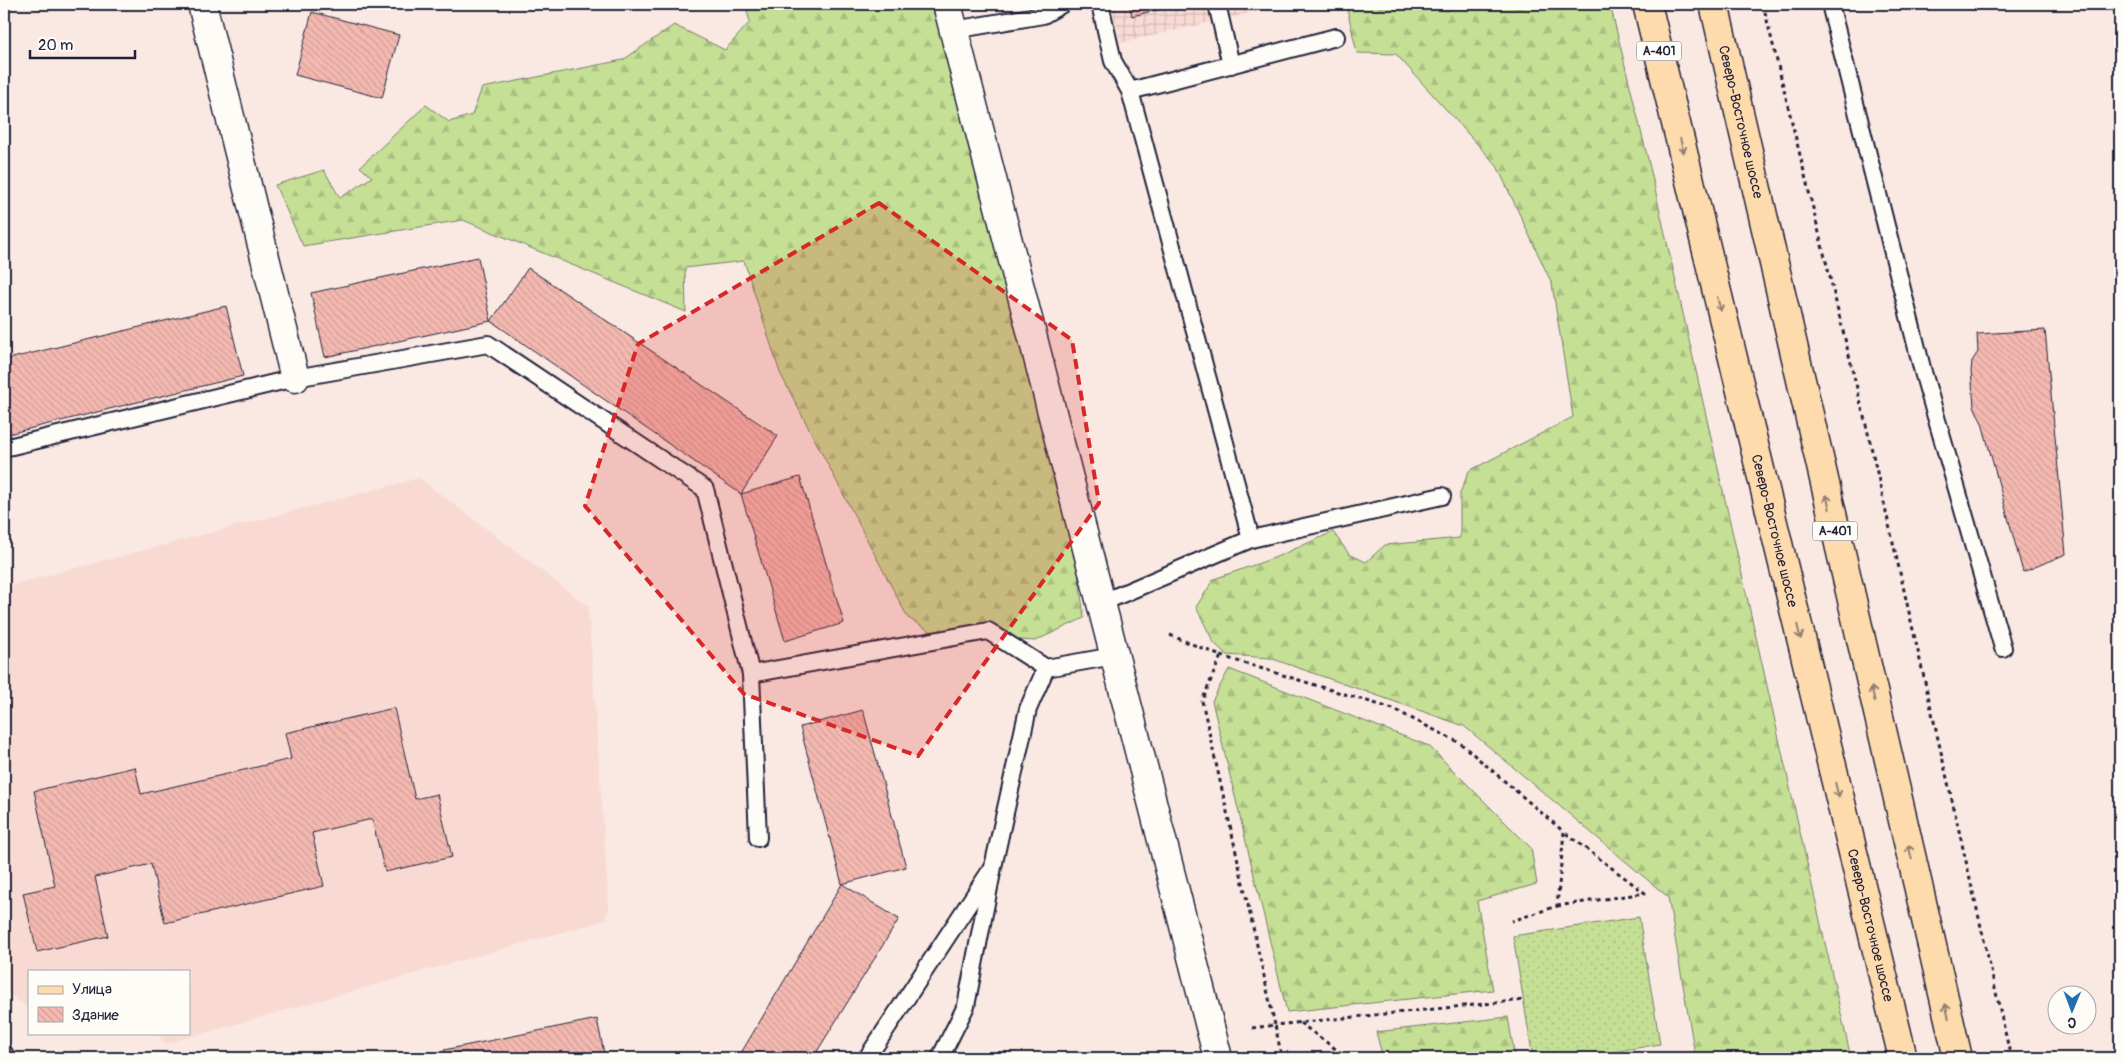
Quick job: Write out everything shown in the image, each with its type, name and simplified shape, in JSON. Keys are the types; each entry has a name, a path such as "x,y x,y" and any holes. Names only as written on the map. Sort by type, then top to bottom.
{"main road":[{"name":"Северо-Восточное шоссе","path":"1647,4 1903,1058"},
{"name":"Северо-Восточное шоссе","path":"1714,4 1958,1058"}],"street":[{"path":"204,4 295,378"},
{"path":"947,4 1218,1058"}],"lane":[{"path":"954,30 1043,15 1062,4"},
{"path":"1100,4 1113,62 1130,91 1251,539"},
{"path":"1216,4 1231,65"},
{"path":"1830,4 1923,372 2003,648"},
{"path":"1130,91 1336,37"},
{"path":"4,448 295,378 488,344 705,490 751,674 758,838"},
{"path":"1100,603 1251,539 1442,496"},
{"path":"751,674 988,631 1046,668 1114,656"},
{"path":"940,1058 966,1006 993,867 1028,710 1046,668"},
{"path":"867,1058 993,867"},
{"path":"4,1053 6,1058"}],"path":[{"path":"1763,4 1868,433 2011,1058"},
{"path":"1170,636 1221,656 1402,713 1460,743 1564,832 1645,893 1558,906 1512,921"},
{"path":"1221,656 1202,701 1282,1058"},
{"path":"1558,906 1564,832"},
{"path":"1252,1028 1524,1000"},
{"path":"1299,1023 1348,1058"}],"highlighted area":[{"path":"879,203 1072,340 1099,503 918,756 744,694 585,506 638,344"}],"shaded area":[{"path":"1111,4 1288,4 1121,43"},
{"path":"419,478 588,606 609,909 605,920 165,1044 158,1034 190,1034 190,970 28,970 28,1008 4,990 4,587"}],"green space":[{"path":"745,4 934,4 1077,563 1084,618 1035,641 935,634 908,618 780,373 744,261 685,268 686,312 463,220 303,246 275,185 324,170 340,198 372,177 360,167 426,105 449,122 472,115 482,88 623,60 674,25 725,50 750,22"},
{"path":"1346,4 1414,4 1447,11 1466,4 1610,4 1652,176 1851,1058 1690,1058 1695,1055 1668,897 1464,726 1270,658 1227,655 1214,643 1196,607 1214,579 1274,558 1333,532 1349,554 1366,562 1385,545 1460,538 1460,493 1469,471 1573,417 1552,284 1497,166 1396,54 1357,53"},
{"path":"1229,669 1429,746 1531,848 1537,884 1477,901 1493,990 1287,1012 1212,701"},
{"path":"1639,917 1660,1044 1579,1058 1533,1058 1513,936"},
{"path":"1508,1017 1515,1058 1383,1058 1376,1032"}],"building":[{"path":"1129,4 1181,4 1132,16"},
{"path":"312,12 399,35 382,98 295,75"},
{"path":"478,257 491,321 325,357 311,293"},
{"path":"528,268 778,436 741,494 491,321"},
{"path":"226,306 243,376 4,435 4,360"},
{"path":"2045,330 2066,554 2023,572 1982,423 1974,406 1971,371 1972,361 1978,352 1977,334"},
{"path":"800,477 844,623 785,641 741,494"},
{"path":"394,708 415,799 437,794 452,857 385,872 372,819 312,833 324,886 165,923 151,864 95,877 108,936 37,952 23,893 55,886 34,791 135,767 141,794 291,759 285,733"},
{"path":"863,710 906,867 842,884 800,727"},
{"path":"842,884 899,919 813,1058 738,1058"},
{"path":"597,1019 605,1058 446,1058 444,1050"}]}
